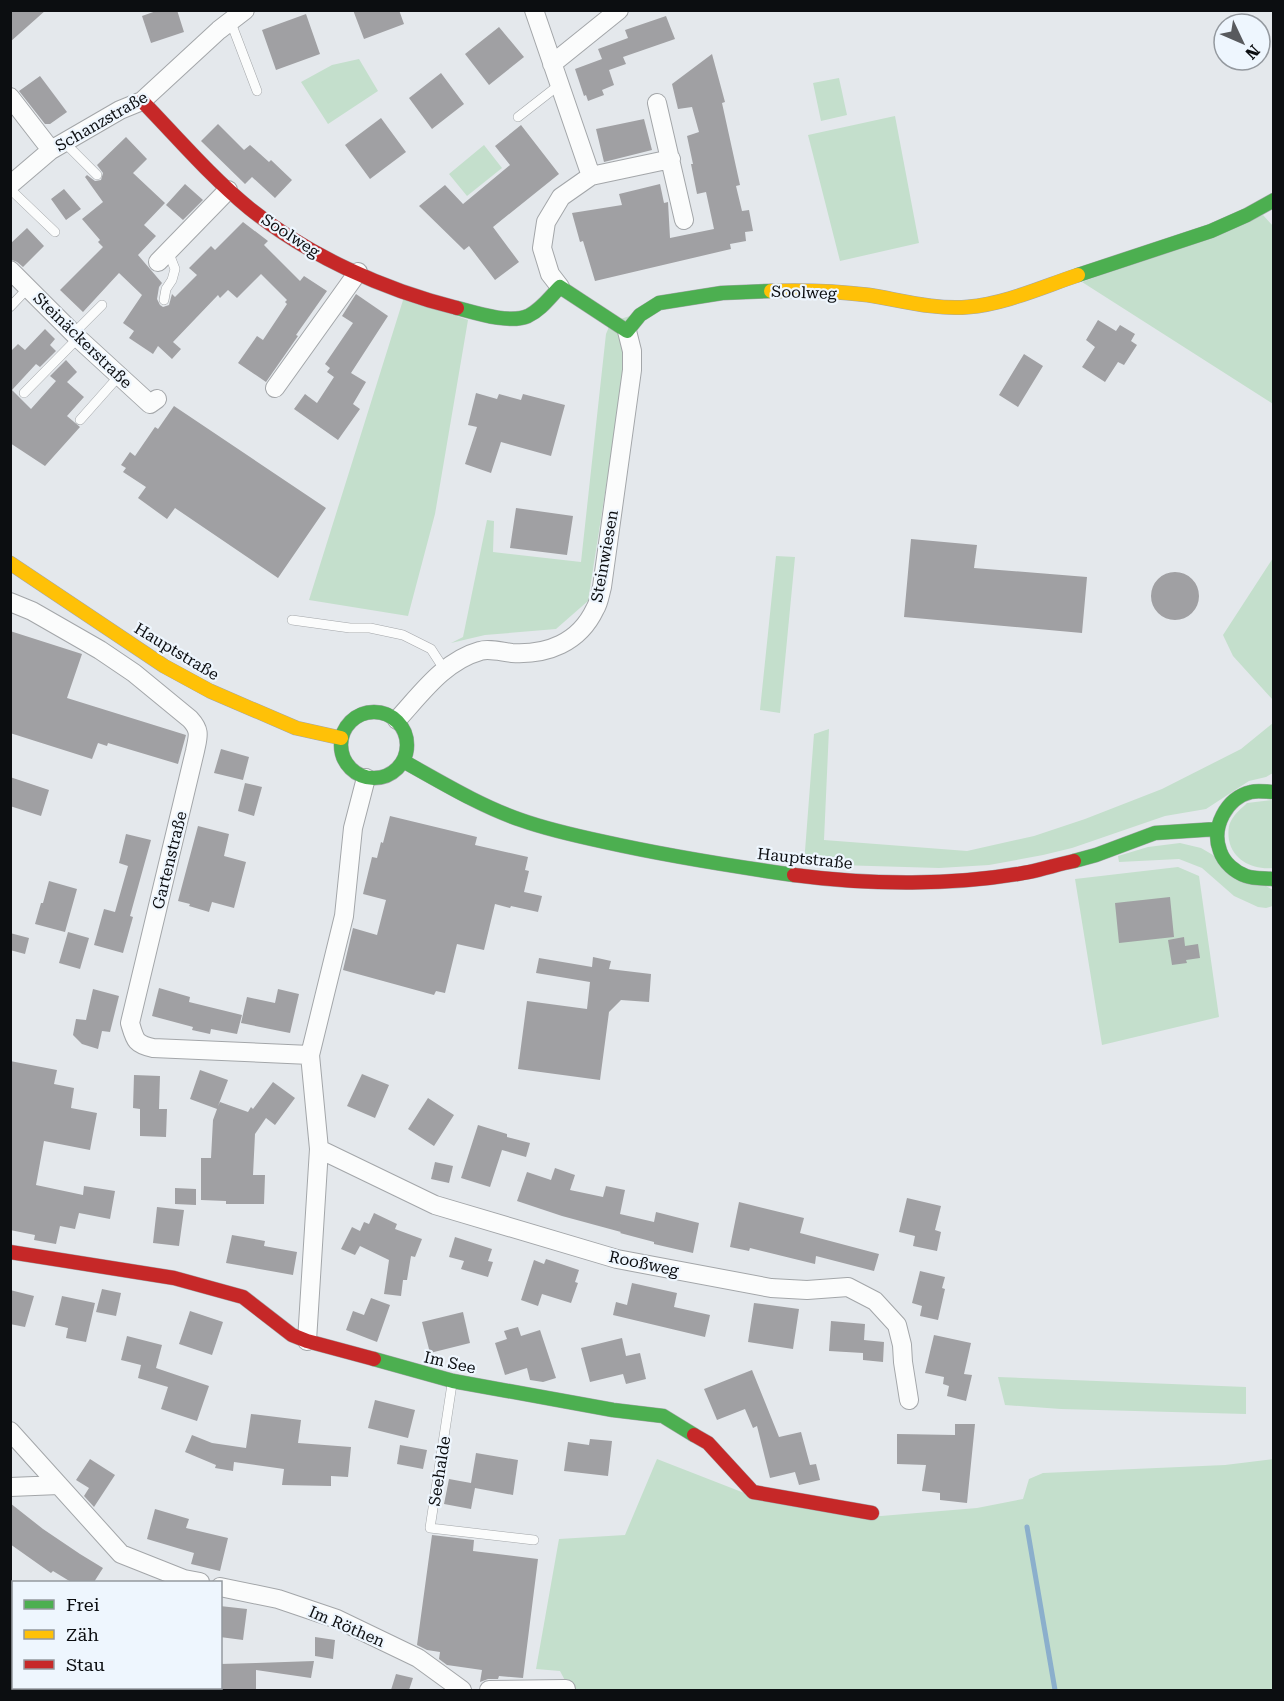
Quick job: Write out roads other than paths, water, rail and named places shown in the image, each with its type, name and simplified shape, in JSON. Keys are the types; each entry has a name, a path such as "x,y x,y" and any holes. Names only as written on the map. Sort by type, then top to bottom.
{"street":[{"path":"534,10 591,176"},
{"path":"552,64 619,10"},
{"name":"Schanzstraße","path":"10,187 58,146 120,110 142,101 238,15"},
{"path":"10,97 58,146"},
{"name":"Soolweg","path":"142,101 228,190 251,210 313,252 388,285 472,313 511,319 525,317 543,305 560,287"},
{"path":"657,103 684,220"},
{"path":"627,331 560,287 550,274 542,248 546,222 561,197 591,176 671,159"},
{"path":"163,256 228,190"},
{"name":"Soolweg","path":"627,331 640,315 658,303 722,293 801,291 854,295 946,307 968,307 993,303 1211,231 1274,200"},
{"name":"Steinäckerstraße","path":"10,270 150,404 157,399"},
{"path":"275,388 358,272"},
{"name":"Steinwiesen","path":"397,720 444,669 457,660 482,650 513,653 552,649 570,640 596,609 602,587 632,369 632,351 627,331"},
{"name":"Hauptstraße","path":"10,563 164,666 210,691 296,728 341,738"},
{"name":"Gartenstraße","path":"10,602 33,610 134,673 190,719 196,725 198,732 130,1023 134,1039 142,1045 153,1048 310,1055"},
{"path":"368,712 378,712 397,720 406,735 408,744 404,761 397,770 387,776 366,778 357,774 344,760 341,751 341,738 350,722 368,712"},
{"name":"Hauptstraße","path":"404,761 473,799 520,819 572,835 639,850 735,867 834,880 930,882 1029,872 1096,855 1155,833 1216,829"},
{"path":"307,1341 319,1149 310,1055 344,916 353,828 366,778"},
{"path":"1274,792 1250,791 1238,796 1220,816 1216,829 1219,851 1231,869 1251,879 1274,879"},
{"name":"Rooßweg","path":"319,1149 435,1205 617,1259 771,1288 807,1290 848,1287 875,1301 897,1325 909,1400"},
{"name":"Im See","path":"10,1252 174,1278 243,1297 292,1335 453,1381 613,1410 663,1416 708,1443 753,1492 872,1513"},
{"path":"10,1431 121,1554 189,1581"},
{"path":"10,1487 59,1485"},
{"name":"Im Röthen","path":"222,1587 278,1599 337,1619 418,1658 462,1690"},
{"path":"489,1690 566,1689"}],"lane":[{"path":"238,15 257,91"},
{"path":"518,117 559,85"},
{"path":"58,146 97,176"},
{"path":"10,187 55,232"},
{"path":"163,256 175,269 164,300"},
{"path":"10,307 29,287"},
{"path":"24,393 102,304"},
{"path":"80,420 119,376"},
{"path":"292,620 350,628 370,628 403,635 431,649 444,669"},
{"name":"Seehalde","path":"453,1381 430,1528 534,1540"}],"waterway":[{"path":"1027,1527 1055,1690"}]}
